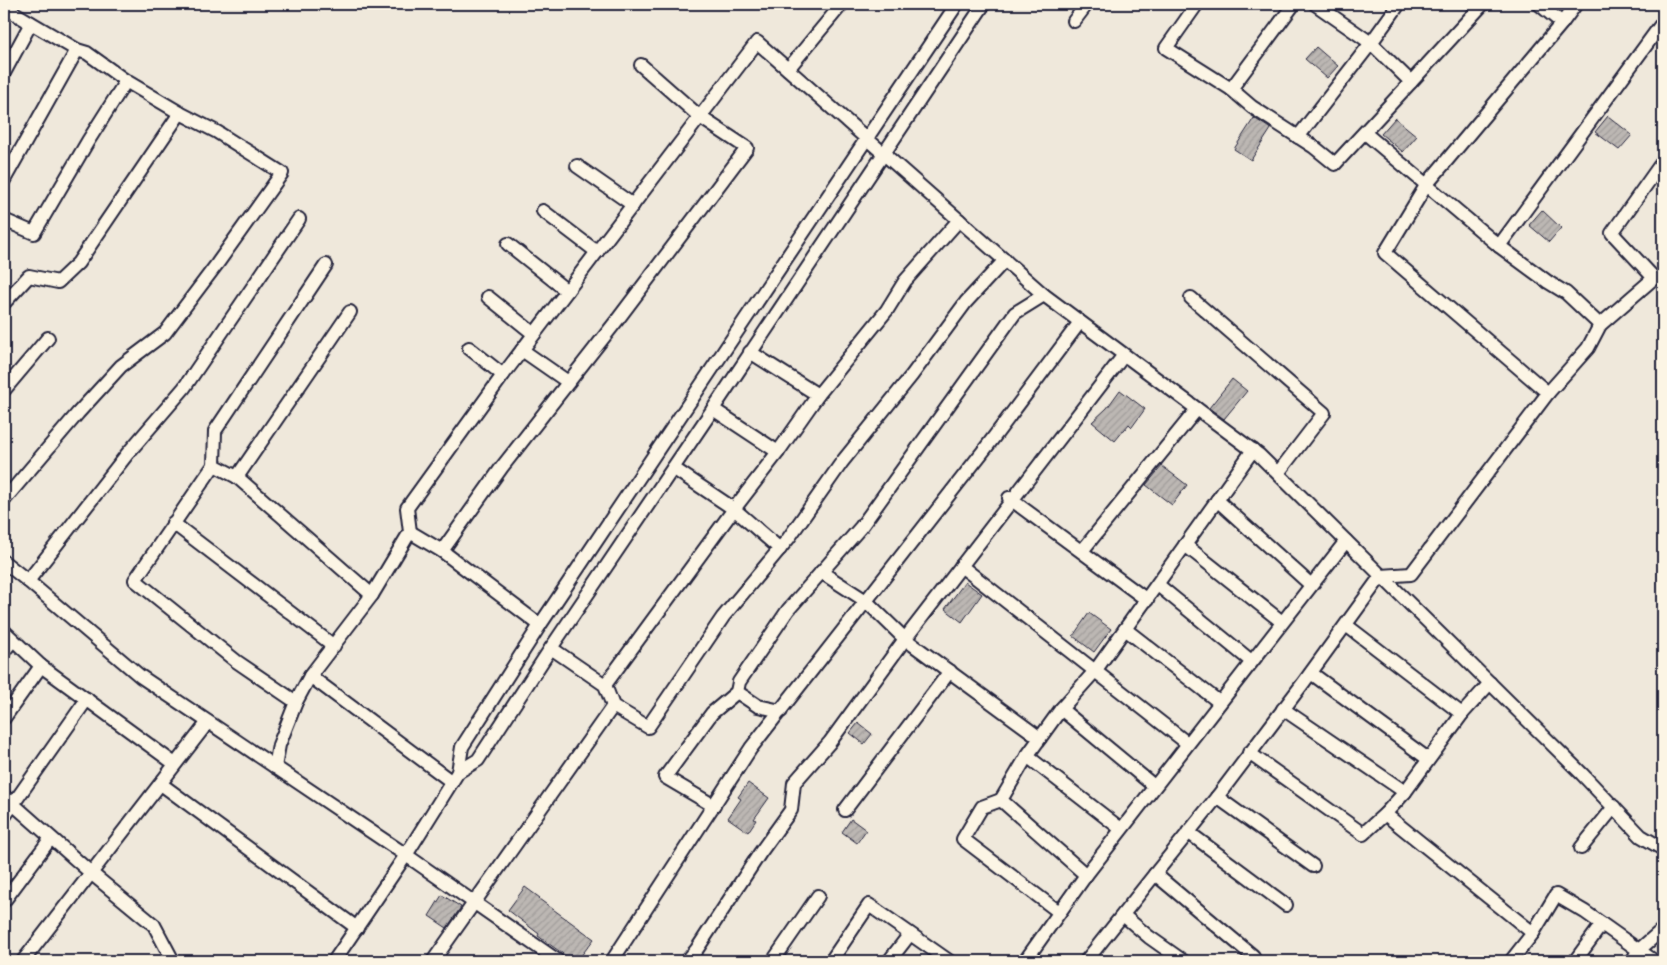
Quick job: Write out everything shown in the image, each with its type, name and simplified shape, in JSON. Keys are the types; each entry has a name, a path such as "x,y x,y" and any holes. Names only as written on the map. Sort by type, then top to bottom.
{"street":[{"path":"788,69 842,4"},
{"path":"334,961 455,777 462,746 540,625 957,4"},
{"path":"455,777 478,760 551,648 984,4"},
{"path":"1074,21 1087,4"},
{"path":"1197,4 1166,48 1231,89 1252,107 1335,164 1483,4"},
{"path":"1231,89 1294,4"},
{"path":"1315,4 1371,43 1411,82"},
{"path":"1298,137 1399,4"},
{"path":"1539,4 1562,23"},
{"path":"1548,393 1385,253 1427,184 1576,4"},
{"path":"4,7 77,50 87,53 126,81 180,113 217,132 282,173 218,264 165,333 121,366 4,500"},
{"path":"1499,246 1663,22"},
{"path":"4,72 31,23"},
{"path":"275,767 279,745 296,702 310,676 372,595 410,532 407,508 503,375 757,42 1044,295 1253,450 1490,683 1641,836 1663,849"},
{"path":"4,180 77,50"},
{"path":"442,551 502,467 747,148 700,117 641,65"},
{"path":"4,220 34,233 126,81"},
{"path":"4,303 29,276 58,282 78,263 180,113"},
{"path":"1365,133 1499,246 1566,293 1600,325"},
{"path":"1381,576 1411,574 1548,393 1588,348 1600,325 1659,276 1612,233 1663,161"},
{"path":"577,166 633,205"},
{"path":"543,211 597,252"},
{"path":"28,581 128,453 184,388 299,219"},
{"path":"605,685 778,452 818,395 887,310 905,280 959,220"},
{"path":"508,244 567,290"},
{"path":"551,648 605,685 614,706 648,727 723,617 780,549 842,462 912,375 966,302 1005,260"},
{"path":"296,702 236,661 135,580 214,465 215,431 326,265"},
{"path":"714,806 665,777 712,713 737,692 739,682 788,610 861,527 1015,313 1044,295"},
{"path":"488,297 534,334"},
{"path":"1191,298 1324,413 1278,474"},
{"path":"237,476 350,312"},
{"path":"612,961 752,748 988,444 1080,322"},
{"path":"4,390 48,338"},
{"path":"470,348 503,375"},
{"path":"522,350 568,382"},
{"path":"750,352 818,395"},
{"path":"687,961 791,810 794,783 830,742 1011,499 1124,355"},
{"path":"1082,551 1197,408"},
{"path":"713,409 778,452"},
{"path":"1059,912 963,839 982,807 1001,800 1027,756 1061,709 1096,671 1253,450"},
{"path":"214,465 237,476 372,595"},
{"path":"673,468 734,509 780,549"},
{"path":"1011,499 1147,600"},
{"path":"1217,500 1311,585"},
{"path":"173,523 334,646"},
{"path":"410,532 442,551 540,625"},
{"path":"1025,961 1120,829 1346,541"},
{"path":"1184,545 1282,622"},
{"path":"4,562 140,676 406,854 558,961"},
{"path":"961,566 1187,743"},
{"path":"822,572 866,601 905,639 1040,738"},
{"path":"1090,960 1284,709 1381,576"},
{"path":"1158,585 1252,661"},
{"path":"1346,625 1462,714"},
{"path":"1125,629 1219,702"},
{"path":"4,651 8,635 41,666 175,764"},
{"path":"4,718 41,666"},
{"path":"845,810 950,671"},
{"path":"1311,673 1428,759"},
{"path":"310,676 455,777"},
{"path":"1249,753 1363,834 1405,792 1462,714 1490,683"},
{"path":"737,692 758,706 781,711"},
{"path":"4,817 86,699"},
{"path":"433,961 614,706"},
{"path":"1061,709 1154,786"},
{"path":"1284,709 1405,792"},
{"path":"24,961 208,722"},
{"path":"1027,756 1120,829"},
{"path":"161,784 356,928"},
{"path":"4,796 91,873 154,924 173,961"},
{"path":"1216,797 1313,866"},
{"path":"1001,800 1086,874"},
{"path":"1581,848 1614,807"},
{"path":"1385,814 1533,933"},
{"path":"1188,832 1286,905"},
{"path":"4,901 51,838"},
{"path":"1155,874 1255,960"},
{"path":"1511,961 1533,933 1556,895 1602,924 1636,956 1654,961"},
{"path":"772,961 818,896"},
{"path":"832,961 869,905 949,961"},
{"path":"1123,915 1149,937 1183,961"},
{"path":"1575,961 1602,924"},
{"path":"1636,956 1663,929"},
{"path":"890,961 910,934"}],"building":[{"path":"1316,47 1338,66 1327,78 1305,59"},
{"path":"1608,116 1632,135 1619,150 1595,132"},
{"path":"1254,118 1271,129 1251,160 1234,149"},
{"path":"1395,118 1417,136 1403,152 1381,134"},
{"path":"1542,210 1561,228 1549,242 1529,225"},
{"path":"1232,379 1247,391 1224,419 1209,408"},
{"path":"1120,390 1145,409 1132,427 1129,424 1115,441 1092,422 1107,408"},
{"path":"1162,466 1187,485 1172,505 1146,485"},
{"path":"965,582 982,594 962,622 945,609"},
{"path":"1089,613 1111,629 1094,652 1073,636"},
{"path":"858,723 872,734 864,744 850,733"},
{"path":"748,783 769,798 754,819 756,820 748,832 728,818 741,799 738,797"},
{"path":"851,819 866,830 857,843 842,832"},
{"path":"525,887 594,939 577,961 573,961 538,936 539,934 508,910"},
{"path":"442,895 461,907 447,928 429,916"}]}
